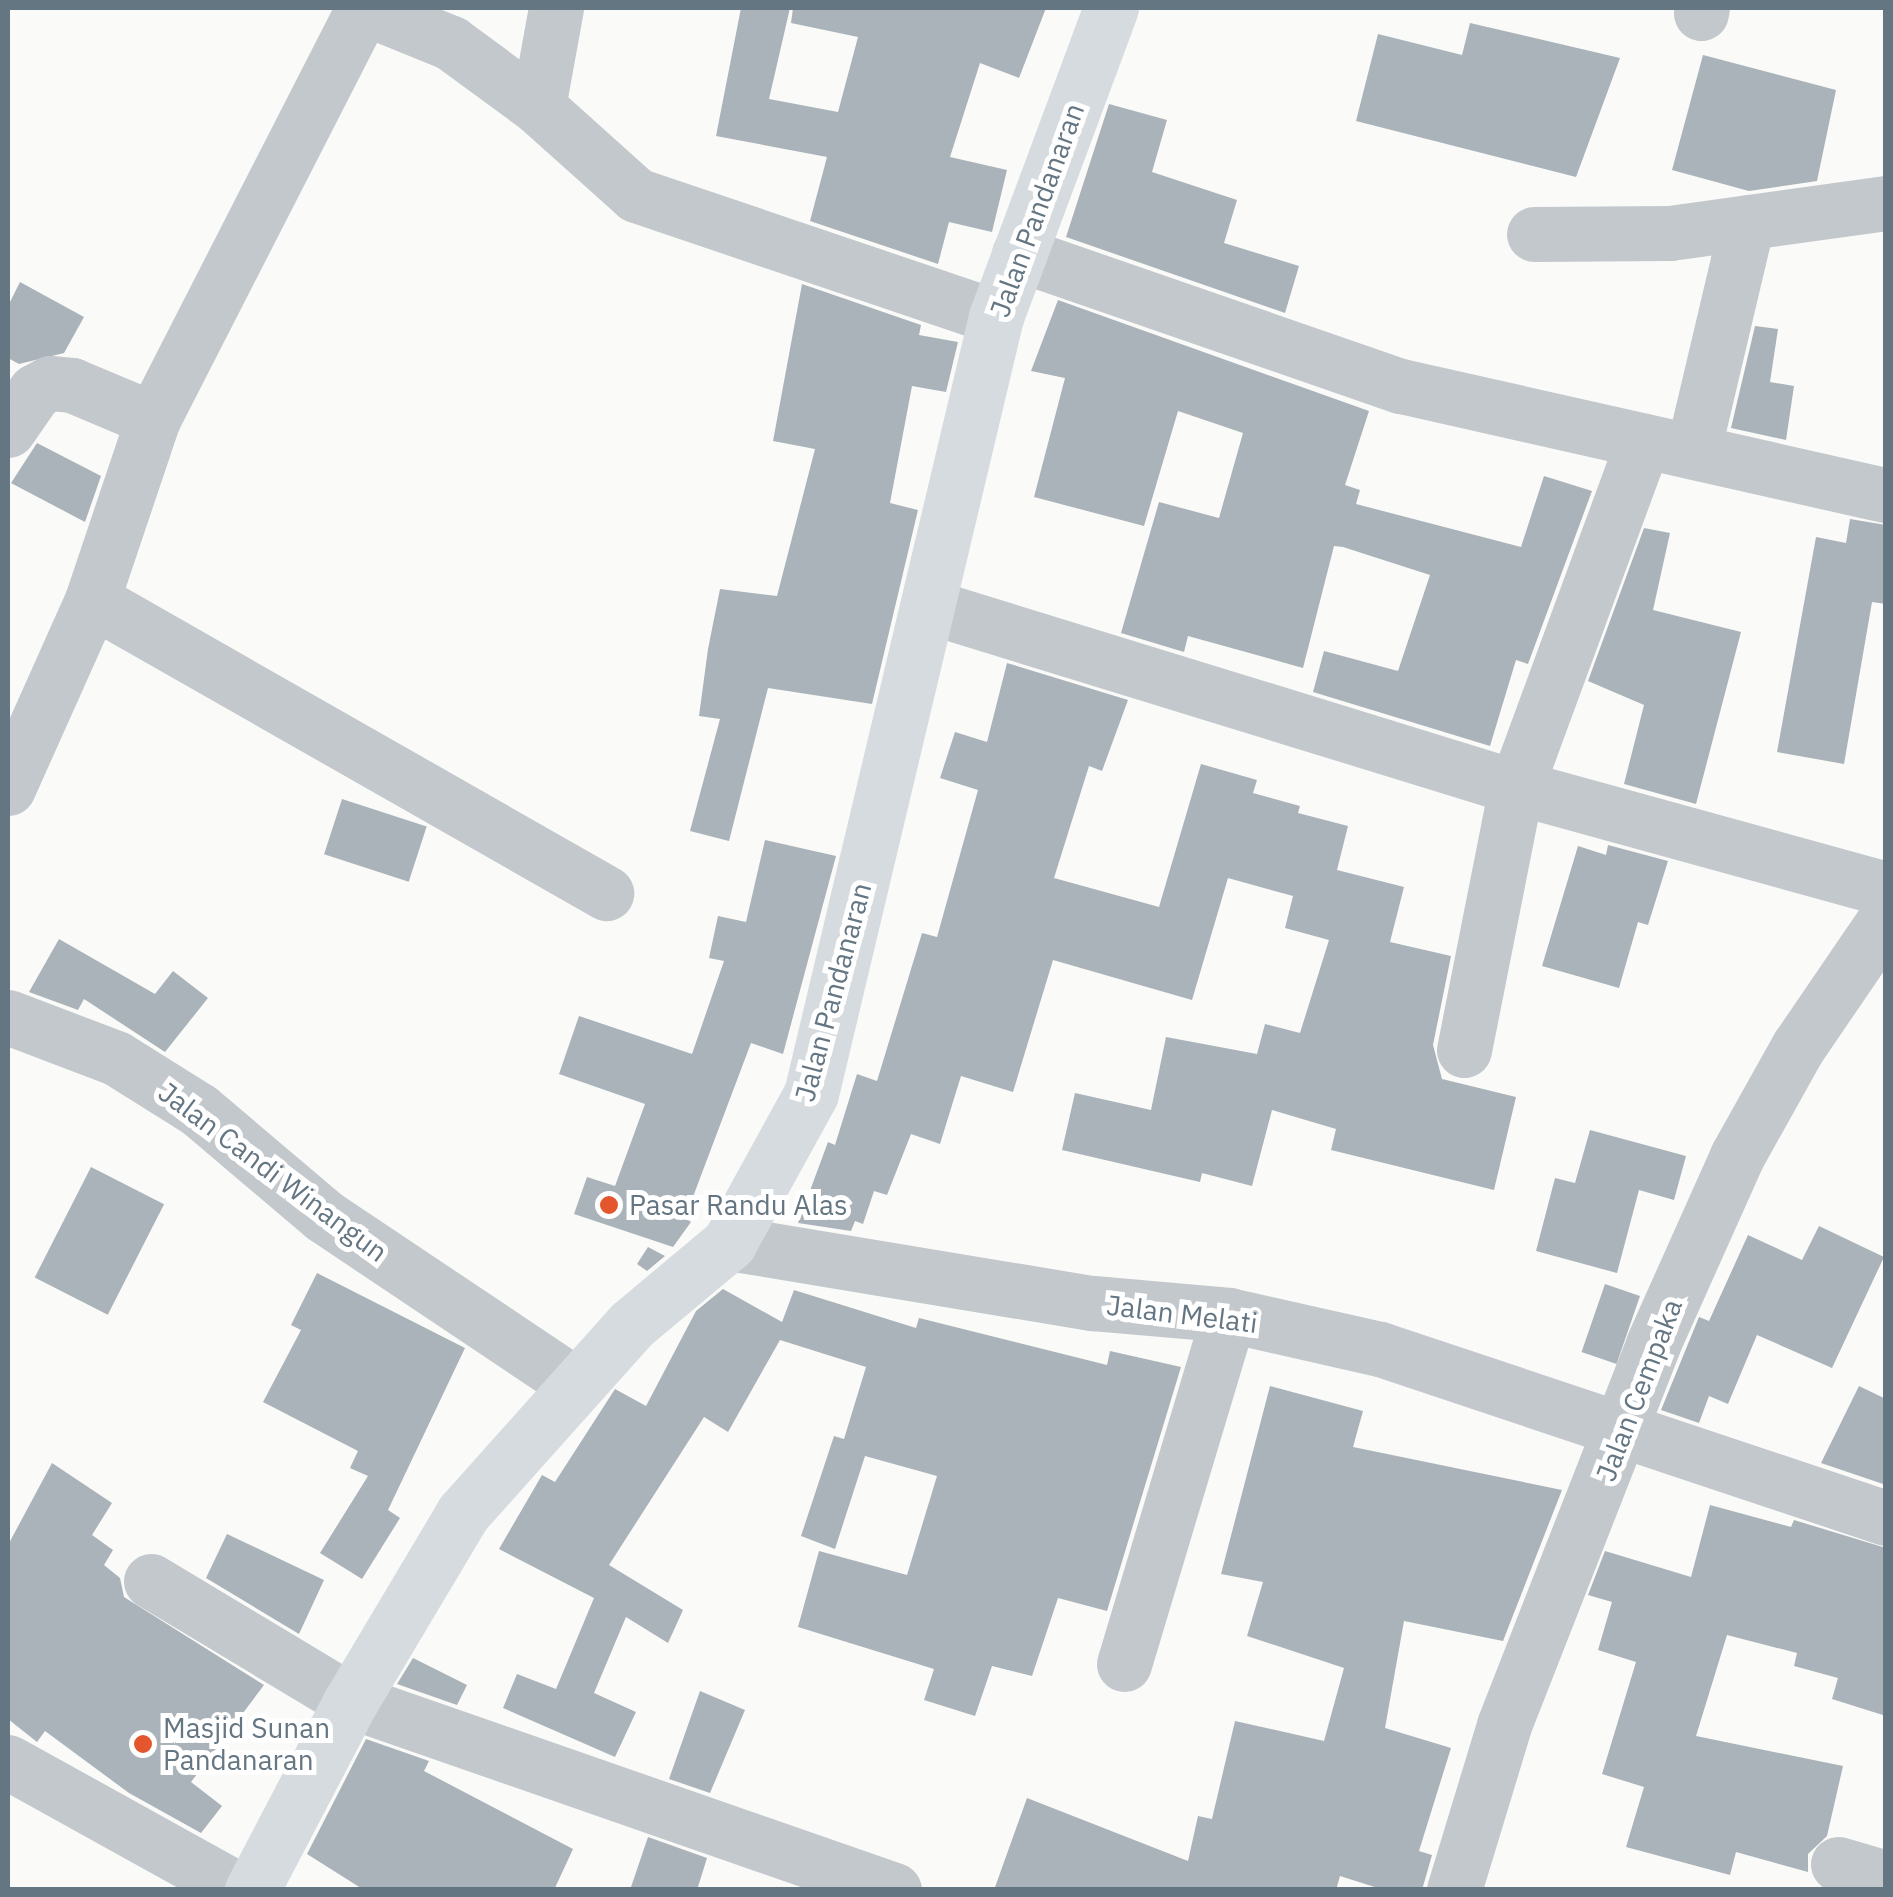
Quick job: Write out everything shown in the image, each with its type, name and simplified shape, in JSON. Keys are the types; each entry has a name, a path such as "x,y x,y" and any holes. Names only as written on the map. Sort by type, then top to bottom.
{"main road":[{"name":"Jalan Pandanaran","path":"252,1890 352,1700 463,1514 631,1325 729,1243 811,1094 996,317 1111,8"}],"street":[{"path":"8,788 92,600 153,419 364,8 452,42 538,107 636,195 996,317"},
{"path":"538,107 556,8"},
{"path":"1534,234 1670,232 1886,203"},
{"path":"1464,1050 1516,787 1668,446 1747,222"},
{"path":"1018,254 1401,386 1886,495"},
{"path":"8,430 35,391 50,383 72,384 153,419"},
{"path":"92,600 606,892"},
{"path":"928,606 1516,787 1886,889"},
{"name":"Jalan Cempaka","path":"1454,1890 1504,1725 1625,1426 1653,1344 1737,1156 1798,1047 1886,918"},
{"name":"Jalan Candi Winangun","path":"8,1017 116,1058 199,1110 324,1216 576,1385"},
{"name":"Jalan Melati","path":"729,1243 1093,1303 1229,1316 1380,1349 1625,1426 1886,1518"},
{"path":"1124,1664 1229,1316"},
{"path":"151,1580 352,1700 832,1880 894,1890"},
{"path":"8,1762 238,1890"}],"building":[{"path":"741,8 790,8 769,99 838,112 858,37 791,23 793,8 1046,8 1019,78 980,63 950,157 1007,170 992,232 949,222 938,264 810,221 827,157 716,136"},
{"path":"1470,23 1620,58 1576,177 1356,121 1378,34 1462,55"},
{"path":"1703,55 1836,90 1817,181 1749,191 1672,170"},
{"path":"1109,104 1167,120 1152,172 1237,200 1224,243 1299,266 1285,313 1066,237"},
{"path":"20,282 84,317 64,353 19,364 8,358 8,306"},
{"path":"802,284 921,325 919,335 958,342 946,392 912,386 890,503 918,510 872,704 768,688 729,841 690,831 720,719 699,716 720,589 777,596 815,449 773,441"},
{"path":"1058,300 1369,411 1345,485 1360,490 1356,504 1521,547 1544,476 1592,491 1528,664 1516,660 1490,746 1313,692 1324,651 1398,671 1430,575 1343,547 1334,546 1303,668 1188,636 1184,652 1121,633 1159,502 1219,518 1243,433 1178,411 1144,526 1034,497 1065,378 1031,371"},
{"path":"1755,326 1778,329 1770,382 1794,386 1786,440 1731,428"},
{"path":"37,443 101,476 85,522 11,483"},
{"path":"1850,519 1886,525 1886,604 1872,602 1844,764 1777,752 1816,537 1846,543"},
{"path":"1644,528 1670,533 1653,610 1741,632 1696,804 1624,784 1644,705 1588,681"},
{"path":"1007,663 1128,700 1102,771 1089,766 1054,878 1159,907 1201,764 1257,780 1253,793 1300,806 1298,813 1348,826 1337,870 1404,887 1390,942 1451,956 1433,1045 1442,1079 1516,1097 1494,1190 1331,1150 1336,1129 1272,1110 1252,1186 1202,1173 1200,1182 1062,1150 1075,1093 1151,1110 1166,1037 1257,1054 1265,1024 1300,1033 1329,940 1285,928 1293,896 1228,878 1192,1000 1053,960 1013,1092 961,1076 940,1144 911,1134 887,1195 874,1191 863,1224 855,1221 851,1231 798,1223 828,1142 835,1145 857,1074 877,1081 922,933 937,937 978,790 940,778 955,732 987,742"},
{"path":"342,799 427,827 409,882 324,854"},
{"path":"765,840 836,856 783,1054 751,1043 685,1218 691,1222 673,1247 574,1214 587,1177 615,1186 645,1104 559,1074 579,1016 692,1054 724,961 709,958 718,916 746,922"},
{"path":"1608,845 1668,861 1648,925 1638,922 1619,988 1542,966 1578,846 1606,855"},
{"path":"59,939 155,994 173,971 208,998 165,1052 84,999 78,1010 29,992"},
{"path":"1590,1130 1686,1156 1674,1200 1639,1190 1617,1273 1536,1251 1555,1178 1575,1183"},
{"path":"91,1167 164,1204 108,1315 35,1277"},
{"path":"1819,1226 1884,1257 1832,1368 1757,1335 1728,1404 1709,1396 1699,1423 1661,1410 1699,1317 1709,1321 1748,1235 1802,1260"},
{"path":"648,1247 665,1256 647,1271 637,1264"},
{"path":"317,1273 465,1348 388,1510 400,1518 362,1579 320,1553 368,1476 350,1468 358,1451 263,1402 301,1330 291,1325"},
{"path":"1605,1284 1640,1296 1617,1364 1582,1352"},
{"path":"723,1289 782,1322 794,1290 916,1328 919,1318 1107,1365 1110,1351 1181,1367 1107,1611 1058,1598 1032,1676 992,1666 975,1716 924,1700 934,1669 798,1627 819,1551 907,1575 937,1476 865,1456 835,1549 801,1536 834,1436 844,1439 866,1367 780,1340 728,1432 704,1417 609,1565 683,1610 668,1643 626,1617 594,1693 636,1712 615,1757 503,1708 517,1674 556,1689 594,1598 499,1549 542,1475 555,1482 615,1389 646,1406 696,1311"},
{"path":"1270,1386 1363,1411 1353,1447 1562,1490 1503,1641 1404,1621 1385,1728 1451,1748 1419,1851 1432,1855 1422,1890 1384,1890 1340,1876 1336,1890 994,1890 1027,1798 1188,1861 1198,1816 1212,1819 1235,1721 1324,1741 1344,1668 1247,1636 1263,1582 1221,1574"},
{"path":"1859,1386 1886,1399 1886,1485 1821,1463"},
{"path":"52,1463 112,1503 92,1535 113,1550 104,1565 120,1578 124,1597 264,1685 191,1782 222,1806 201,1833 129,1793 45,1731 37,1742 8,1719 8,1545"},
{"path":"1710,1505 1791,1527 1794,1520 1886,1548 1886,1716 1832,1699 1838,1678 1794,1666 1797,1653 1727,1635 1696,1736 1843,1766 1827,1836 1808,1854 1808,1872 1736,1852 1730,1875 1626,1847 1644,1787 1602,1774 1636,1662 1598,1650 1612,1602 1588,1595 1605,1551 1691,1577"},
{"path":"227,1534 324,1580 299,1634 206,1578"},
{"path":"413,1658 467,1685 457,1705 397,1684"},
{"path":"700,1691 745,1710 710,1793 669,1779"},
{"path":"366,1739 429,1761 424,1771 573,1849 554,1890 364,1890 307,1854"},
{"path":"648,1837 707,1858 697,1890 630,1890"}],"place":[{"name":"Pasar Randu Alas","path":"609,1205"},
{"name":"Masjid Sunan Pandanaran","path":"143,1744"}]}
